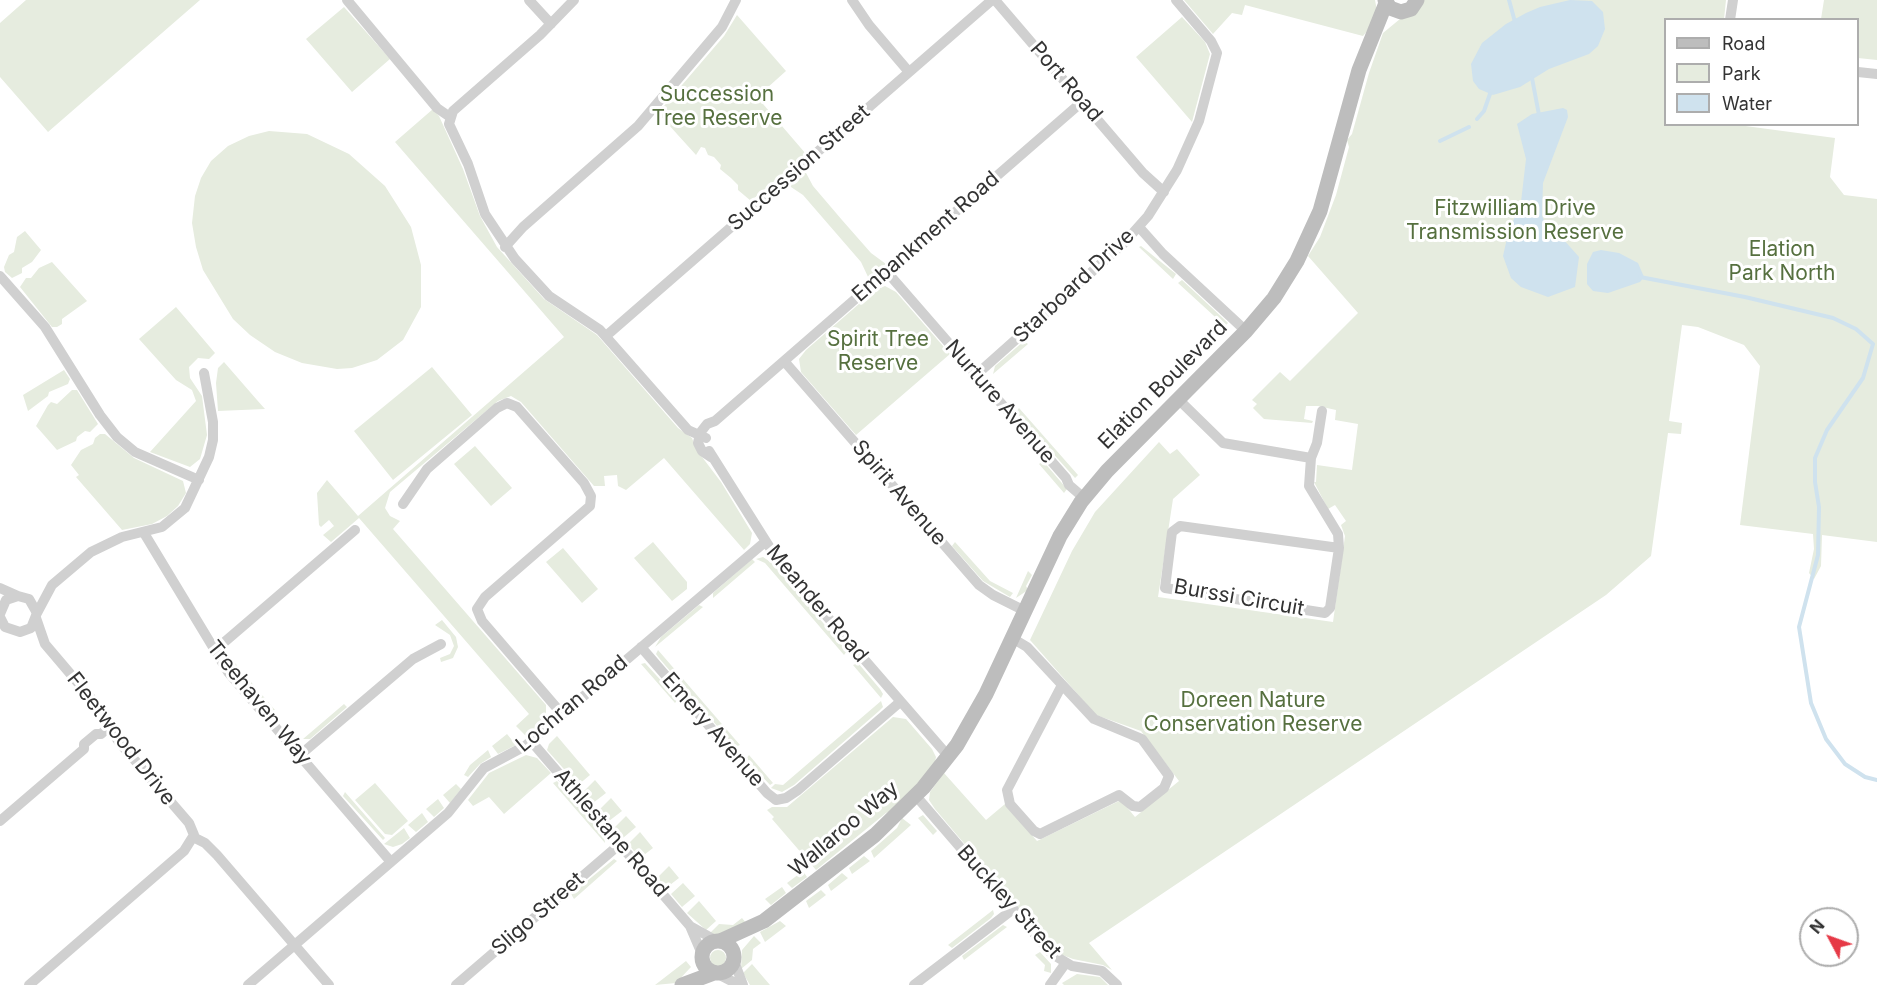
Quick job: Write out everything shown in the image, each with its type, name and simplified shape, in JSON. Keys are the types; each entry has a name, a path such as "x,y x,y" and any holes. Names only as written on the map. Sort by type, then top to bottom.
{"street":[{"path":"346,0 432,99 451,114 551,24 574,0"},
{"path":"529,0 551,24"},
{"path":"503,244 513,231 522,227 638,126 723,27 736,0"},
{"path":"852,0 869,25 909,72"},
{"name":"Succession Street","path":"606,336 994,0"},
{"name":"Port Road","path":"994,0 1137,164 1167,187"},
{"name":"Starboard Drive","path":"976,375 1101,266 1136,230 1167,187 1199,121 1216,58 1216,49 1211,41 1176,0"},
{"name":"Elation Boulevard","path":"1376,32 1401,12 1411,9 1417,0"},
{"path":"1730,18 1732,0"},
{"path":"1385,1 1393,10 1401,12"},
{"name":"Elation Boulevard","path":"950,755 974,718 1060,536 1086,495 1246,331 1287,279 1314,227 1334,169 1359,70 1376,32 1385,1"},
{"path":"1859,72 1877,74"},
{"name":"Embankment Road","path":"703,434 715,421 1083,101"},
{"name":"Meander Road","path":"451,114 449,124 471,172 482,207 503,244 549,296 606,336 688,430 703,434 699,447 711,456 784,569 900,702 950,755"},
{"path":"1136,230 1246,331"},
{"name":"Nurture Avenue","path":"887,272 1066,478 1071,488 1086,495"},
{"path":"0,276 45,327 100,415 117,437 135,452 199,480"},
{"name":"Spirit Avenue","path":"784,361 979,585 993,596 1025,611"},
{"path":"18,632 5,627 0,613 6,600 52,585 101,546 122,537 162,527 180,514 199,480 212,448 214,432 204,373"},
{"path":"1178,399 1223,443 1311,458"},
{"path":"403,504 427,469 497,408 507,403 518,407 591,496 592,502 584,512 485,597 477,609 482,621 562,714"},
{"name":"Burssi Circuit","path":"1322,411 1317,443 1311,458 1309,486 1338,534 1340,548 1330,608 1325,613 1166,588 1172,532 1180,526 1340,548"},
{"path":"214,651 355,530"},
{"name":"Treehaven Way","path":"144,533 228,672 391,862"},
{"name":"Lochran Road","path":"248,985 454,807 484,768 531,741 765,542"},
{"path":"0,636 31,628 52,585"},
{"path":"0,588 33,603 36,617"},
{"name":"Fleetwood Drive","path":"36,617 45,644 90,697 105,730 189,823 192,840 205,843 328,985"},
{"name":"Fleetwood Drive","path":"18,632 45,644"},
{"path":"1012,638 1027,647 1094,719 1139,737 1167,771 1168,780 1164,788 1140,807 1133,806 1119,795 1040,834 1034,831 1010,804 1007,790 1062,685"},
{"path":"300,755 413,659 441,644"},
{"name":"Emery Avenue","path":"641,647 776,800 786,798 798,790 900,702"},
{"path":"0,821 84,749 84,744 105,730"},
{"name":"Athlestane Road","path":"531,741 690,926 702,956"},
{"name":"Wallaroo Way","path":"734,960 743,940 756,926 855,851 916,796 950,755"},
{"name":"Buckley Street","path":"916,796 1052,954 1065,964 1102,971 1117,985"},
{"path":"29,985 192,840"},
{"name":"Sligo Street","path":"456,985 620,844"},
{"path":"914,985 1012,910"},
{"name":"Athlestane Road","path":"690,926 719,941"},
{"name":"Wallaroo Way","path":"719,941 756,926"},
{"path":"683,985 707,945 719,941 732,949 741,985"},
{"path":"702,956 705,967 741,985"},
{"path":"683,985 728,970 734,960"},
{"path":"1050,985 1065,964"}],"green space":[{"path":"26,0 200,0 48,132 0,77 0,23"},
{"path":"1184,0 1375,0 1377,11 1369,29 1363,36 1245,5 1242,15 1232,13 1213,34"},
{"path":"1423,0 1726,0 1724,18 1664,18 1664,126 1745,126 1835,138 1830,177 1844,195 1877,199 1877,542 1822,535 1821,566 1814,579 1809,573 1814,549 1813,534 1740,525 1760,366 1744,345 1698,327 1682,325 1669,421 1682,423 1681,434 1668,433 1651,556 1606,595 1089,943 1112,970 1103,965 1073,959 1060,954 1044,938 935,809 929,800 930,792 944,773 986,820 1005,804 1037,841 1121,800 1135,817 1179,781 1141,731 1096,715 1030,640 1072,551 1095,512 1159,442 1170,454 1177,449 1200,475 1173,499 1158,597 1333,622 1345,536 1341,525 1346,521 1335,505 1328,509 1314,482 1316,482 1317,465 1352,470 1358,424 1335,420 1336,410 1318,406 1306,406 1304,419 1313,421 1312,423 1264,419 1253,408 1257,404 1252,400 1280,372 1290,381 1358,313 1308,256 1320,237 1336,195 1349,147 1347,140 1352,134 1383,33"},
{"path":"1824,0 1877,0 1877,60 1859,58 1859,18 1821,18"},
{"path":"344,7 390,59 352,92 306,39"},
{"name":"Succession Tree Reserve","path":"737,15 786,71 757,97 806,154 751,201 738,190 738,185 720,169 721,165 714,157 708,155 705,148 701,147 696,155 658,113 724,36"},
{"path":"1182,17 1205,42 1210,54 1192,122 1136,57"},
{"path":"433,109 439,116 463,169 480,216 497,247 544,299 597,335 678,428 692,438 696,449 721,482 752,533 750,544 744,550 664,458 626,490 618,486 617,475 604,476 605,486 594,486 521,402 511,396 498,401 390,492 385,508 390,516 400,521 393,529 546,705 546,720 527,737 516,726 529,714 359,518 331,542 323,535 334,526 329,520 321,527 319,525 317,493 327,480 358,516 564,337 395,142"},
{"path":"269,131 307,134 349,154 385,186 411,227 421,265 421,307 403,340 377,360 352,368 337,369 302,363 275,352 250,335 233,319 203,270 192,223 195,196 201,178 211,161 228,146 249,136"},
{"path":"805,171 813,186 842,220 871,253 886,264 869,279 861,262 803,195 788,185"},
{"path":"25,231 41,250 32,262 22,268 22,273 12,278 5,272 4,267 9,255 14,252 17,237"},
{"path":"1141,246 1176,274 1173,279 1139,247"},
{"path":"52,262 87,301 62,319 62,324 57,327 52,327 20,287 26,278 31,278 39,268"},
{"path":"1182,280 1228,323 1225,326 1178,283"},
{"name":"Spirit Tree Reserve","path":"885,286 896,292 950,354 856,435 801,372 799,359 806,350 875,290"},
{"path":"176,307 215,353 209,359 198,358 189,367 190,378 202,396 207,435 200,459 190,467 150,452 196,401 192,390 176,380 139,339"},
{"path":"1024,341 1028,344 993,374 995,366"},
{"path":"224,362 265,409 218,411 216,383 218,368"},
{"path":"432,367 472,415 393,480 354,431"},
{"path":"64,370 70,379 68,384 49,392 48,396 28,411 23,395"},
{"path":"72,390 77,390 98,424 90,432 85,431 77,437 76,441 57,450 36,426 51,402 57,404"},
{"path":"1019,408 1078,475 1075,478 1016,412"},
{"path":"100,434 105,434 134,458 183,481 186,493 178,506 167,516 152,524 122,530 76,477 79,475 71,465 81,450 93,444 95,438"},
{"path":"475,446 512,488 491,506 454,464"},
{"path":"1043,461 1067,489 1064,493 1039,464"},
{"path":"653,542 687,582 687,589 672,601 634,558"},
{"path":"955,542 990,581 1013,593 1010,597 983,581 952,546"},
{"path":"563,548 598,589 582,603 546,562"},
{"path":"763,557 772,563 847,651 844,655 765,563 756,559"},
{"path":"752,559 755,562 713,598 713,593"},
{"path":"1028,571 1032,575 1026,586 1028,590 1016,598"},
{"path":"699,605 703,607 655,647 661,637"},
{"path":"442,620 456,637 458,647 453,658 441,662 440,658 450,654 454,646 450,635 435,625"},
{"path":"658,650 740,745 735,747 659,658 656,654"},
{"path":"232,659 275,710 271,712 230,665 228,662"},
{"path":"645,663 678,699 675,703 641,664"},
{"path":"858,663 880,689 883,694 881,698 853,665"},
{"path":"881,701 883,707 879,711 794,785 782,792 771,788 775,784 783,785"},
{"path":"344,704 347,707 310,739 303,739"},
{"path":"893,717 906,719 932,749 936,757 934,766 894,810 886,813 816,870 772,819 774,817 767,810 772,807 787,807"},
{"path":"507,734 516,745 498,754 492,746"},
{"path":"557,736 590,775 578,785 547,750 549,744"},
{"path":"488,750 491,757 480,764 468,777 464,775 470,765"},
{"path":"526,755 537,758 551,773 504,814 489,797 473,806 468,800 489,773"},
{"path":"749,755 773,783 770,785 746,759"},
{"path":"595,780 606,793 593,803 583,792"},
{"path":"557,781 604,835 605,843 553,783"},
{"path":"375,783 408,821 392,835 385,834 355,800"},
{"path":"456,784 461,789 450,803 443,795"},
{"path":"345,792 385,838 383,840 343,796"},
{"path":"611,798 622,811 609,821 599,810"},
{"path":"438,799 444,808 434,817 426,809"},
{"path":"422,813 428,822 416,832 408,825"},
{"path":"923,815 937,831 933,835 918,818"},
{"path":"626,816 636,827 623,838 614,828"},
{"path":"902,818 911,825 874,858 871,851 897,828"},
{"path":"404,828 410,838 393,847 384,844"},
{"path":"640,832 653,848 640,858 628,844"},
{"path":"864,856 870,861 852,874 849,868"},
{"path":"614,859 617,861 574,899 571,894"},
{"path":"669,866 679,878 666,888 657,878"},
{"path":"803,871 807,877 792,888 787,883"},
{"path":"842,873 848,878 831,891 828,885"},
{"path":"683,883 695,896 682,907 671,894"},
{"path":"782,887 786,893 771,905 765,899"},
{"path":"821,890 826,895 809,908 806,901"},
{"path":"699,901 716,921 706,930 687,913"},
{"path":"993,910 994,914 991,918 952,948 948,945"},
{"path":"742,918 746,923 719,936 709,934 719,924 733,925"},
{"path":"780,921 786,926 765,942 760,932"},
{"path":"1003,925 1007,927 964,960 962,956"},
{"path":"754,936 761,943 753,949 752,960 741,969 742,950"},
{"path":"715,950 721,950 726,958 724,964 715,966 710,961 710,955"},
{"path":"1040,952 1051,964 1051,973 1044,971 1045,965 1035,955"},
{"path":"686,961 691,967 676,983 655,985"},
{"path":"752,964 770,985 750,985 743,973"},
{"path":"1077,974 1100,977 1108,985 1064,985 1062,983"}],"water":[{"path":"1570,0 1592,1 1603,12 1605,29 1598,46 1589,54 1549,69 1520,87 1493,95 1479,89 1473,81 1471,64 1482,43 1506,24 1526,13"},
{"path":"1563,108 1567,110 1568,117 1543,183 1542,216 1550,233 1563,239 1579,257 1575,287 1548,297 1521,287 1511,278 1503,256 1508,234 1521,202 1526,159 1517,124 1532,114"},
{"path":"1601,250 1619,253 1638,263 1644,277 1640,282 1608,293 1593,291 1587,284 1587,264 1593,252"}],"waterway":[{"path":"1509,0 1515,22"},
{"path":"1532,78 1539,115"},
{"path":"1477,119 1484,111 1491,91"},
{"path":"1440,141 1469,127"},
{"path":"1640,277 1745,297 1833,318 1856,329 1873,344"},
{"path":"1873,344 1863,378 1827,430 1815,458 1815,482 1819,507 1818,555 1799,627 1811,703 1826,739 1845,764 1865,777 1877,780"}],"park label":[{"name":"Fitzwilliam Drive Transmission Reserve","path":"1515,221"},
{"name":"Elation Park North","path":"1782,262"},
{"name":"Doreen Nature Conservation Reserve","path":"1253,713"}]}
